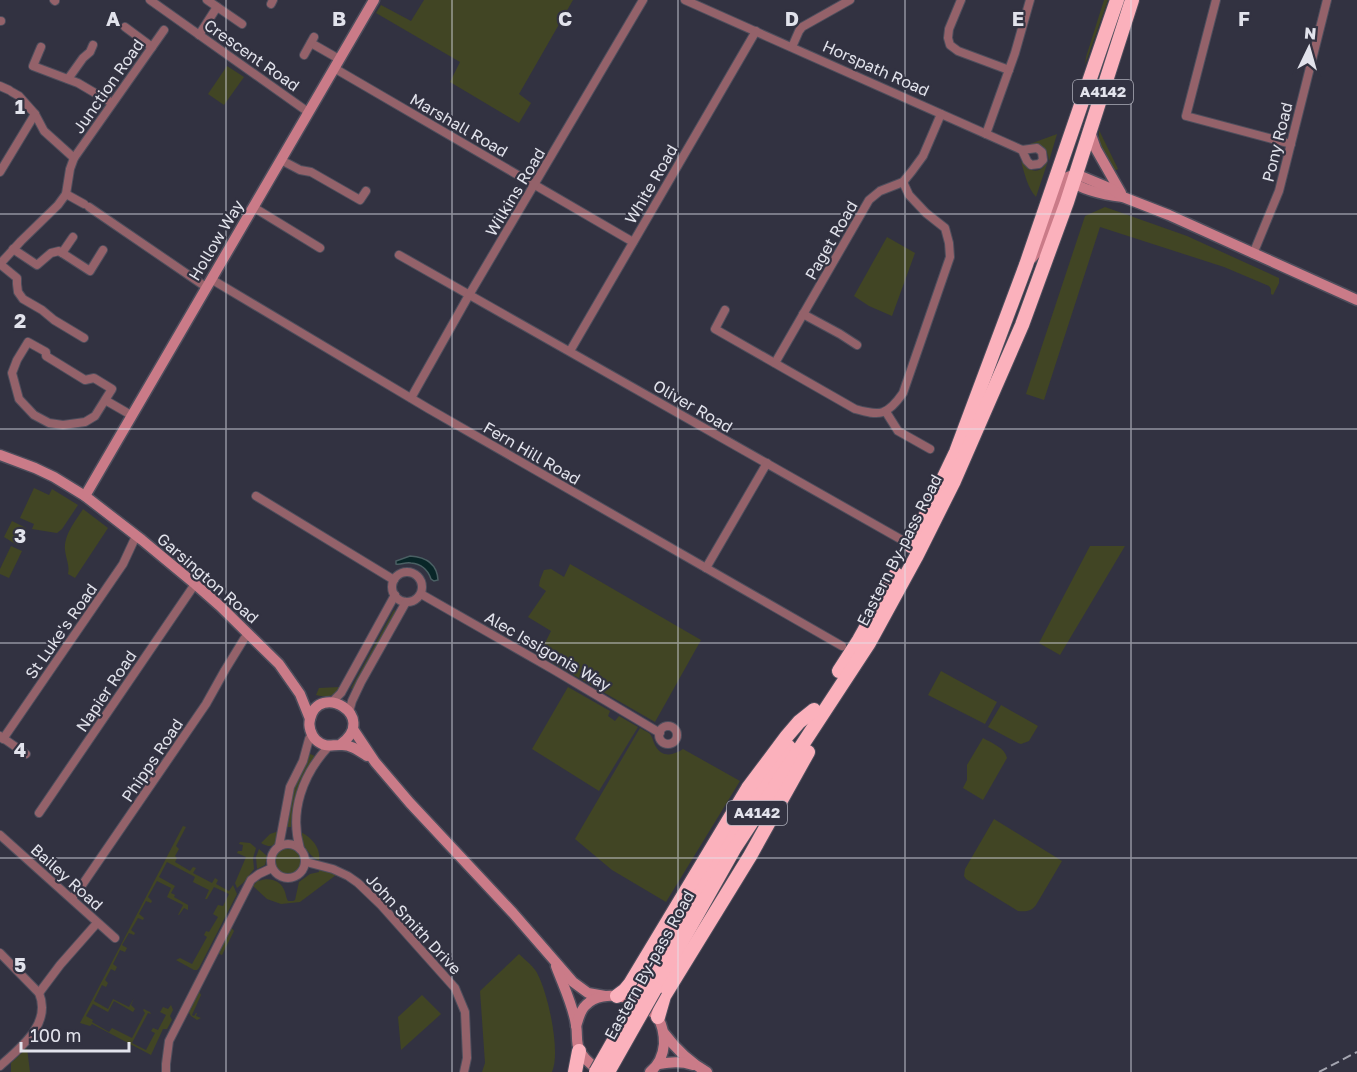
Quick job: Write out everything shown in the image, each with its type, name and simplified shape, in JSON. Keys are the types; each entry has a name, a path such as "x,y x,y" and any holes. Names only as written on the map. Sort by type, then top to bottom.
{"highway":[{"name":"Eastern By-pass Road","path":"596,1072 734,849 869,643 954,481 1022,324 1068,176 1117,0"},
{"name":"Eastern By-pass Road","path":"608,1072 725,844 860,640 909,552 956,453 1026,265 1090,132 1132,0"},
{"path":"657,1017 664,996 750,856 795,774 842,697 869,643"},
{"path":"611,996 625,990 630,984 748,788 787,736 814,710"},
{"path":"575,1072 579,1052"}],"main road":[{"name":"Hollow Way","path":"85,496 374,0"},
{"path":"1090,132 1096,149 1123,197"},
{"path":"1068,176 1109,196 1123,197 1169,215 1357,300"},
{"name":"Garsington Road","path":"0,455 54,477 85,496 195,584 279,664 300,694 310,719"},
{"name":"Garsington Road","path":"300,694 319,706"},
{"path":"325,703 343,705 353,721 353,729 348,739 334,746 318,742 309,727 313,712 319,706 325,703"},
{"path":"353,729 375,762 573,982 588,993 633,1000 649,1008 657,1017 664,1033 694,1065"},
{"path":"341,744 355,748 375,762"},
{"path":"552,957 569,999 576,1026 579,1052 602,1072"},
{"path":"576,1026 580,1013 586,1005 594,999 611,996"},
{"path":"654,1068 663,1051 664,1033"},
{"path":"654,1068 673,1062 683,1062 707,1072"}],"street":[{"name":"Crescent Road","path":"150,0 308,112"},
{"path":"207,0 242,24"},
{"name":"Wilkins Road","path":"411,398 643,0"},
{"name":"Horspath Road","path":"685,0 1022,150"},
{"path":"792,47 802,27 850,0"},
{"path":"961,0 949,29 950,45 958,51 1009,70"},
{"path":"986,134 1009,70 1030,0"},
{"path":"1216,0 1186,116 1291,144"},
{"name":"Pony Road","path":"1253,254 1279,191 1327,0"},
{"path":"200,35 217,7"},
{"name":"Junction Road","path":"74,158 173,16"},
{"path":"125,27 152,47"},
{"name":"White Road","path":"570,351 756,32"},
{"name":"Marshall Road","path":"304,55 313,40 337,64 633,242"},
{"path":"68,80 93,45"},
{"path":"40,47 33,66 94,91 112,103"},
{"path":"0,86 19,96 35,114 44,131 74,158 66,194 0,264 18,278 16,284 22,299 84,338"},
{"path":"0,172 35,114"},
{"name":"Paget Road","path":"775,363 869,200 880,192 903,182 923,156 941,114"},
{"path":"281,160 300,170 311,172 360,200 366,191"},
{"path":"725,310 712,327 855,408 871,413 886,412 894,406 903,393 950,256 945,228 909,195 903,182"},
{"name":"Fern Hill Road","path":"66,194 208,283 842,646"},
{"path":"254,207 320,248"},
{"path":"62,253 73,237"},
{"path":"13,249 37,265 51,253 59,251 90,271 103,250"},
{"name":"Oliver Road","path":"399,255 902,540"},
{"path":"803,314 856,345"},
{"path":"28,342 46,352 46,357 84,380 94,378 112,389 105,400 95,416 85,422 63,425 49,423 34,415 19,399 12,373 28,342"},
{"path":"105,400 131,415"},
{"path":"886,412 898,431 930,449"},
{"path":"706,568 767,463"},
{"path":"256,496 394,580"},
{"name":"St Luke's Road","path":"26,754 1,738 123,564 136,536"},
{"path":"410,572 421,580 423,590 415,601 401,601 394,596 392,588 394,580 401,573 410,572"},
{"name":"Napier Road","path":"39,813 195,584"},
{"name":"Alec Issigonis Way","path":"421,594 660,733"},
{"path":"331,703 341,693 394,596"},
{"path":"349,712 361,682 406,602"},
{"name":"Phipps Road","path":"72,898 206,704 249,633"},
{"path":"279,846 290,787 303,761 312,735"},
{"path":"300,849 296,829 299,798 315,762 329,746"},
{"name":"Bailey Road","path":"0,835 115,938"},
{"path":"289,844 296,846 304,854 306,862 300,874 292,878 282,877 272,868 271,856 279,846 289,844"},
{"name":"John Smith Drive","path":"306,862 333,869 358,883 381,905 455,988 465,1012 467,1058 464,1072"},
{"path":"166,1072 169,1041 251,880 272,868"},
{"path":"39,993 97,923"},
{"path":"0,953 39,993 42,1010 36,1031 0,1066"}],"green space":[{"path":"424,0 573,0 519,94 531,103 519,123 450,82 460,62 376,13 381,5 411,21"},
{"path":"1104,0 1108,0 1085,65 1086,57"},
{"path":"227,66 244,77 224,105 208,94"},
{"path":"1099,130 1118,169 1112,172 1099,146"},
{"path":"1057,134 1049,161 1043,148 1030,144"},
{"path":"1021,161 1035,171 1041,169 1048,161 1036,197 1029,185"},
{"path":"1105,207 1187,236 1279,278 1279,283 1273,295 1269,286 1224,267 1100,227 1044,400 1026,394 1085,216"},
{"path":"887,237 915,253 892,316 869,306 854,296"},
{"path":"34,488 49,495 52,489 78,505 57,533 32,529 34,524 20,518"},
{"path":"83,509 108,528 75,578 68,574 65,544 71,528"},
{"path":"12,521 26,528 17,545 4,537"},
{"path":"11,546 22,551 9,578 0,574 0,569"},
{"path":"1090,546 1125,546 1060,655 1039,643"},
{"path":"570,564 701,640 655,722 539,655 551,631 528,617 546,591 539,586 540,580 544,570 551,569 564,577"},
{"path":"394,610 397,612 352,689 351,688"},
{"path":"941,671 997,702 985,724 928,695"},
{"path":"340,687 342,689 333,695 316,695 319,688"},
{"path":"568,687 610,711 608,716 615,721 619,716 638,727 599,791 532,749"},
{"path":"1001,705 1038,726 1029,741 1018,743 988,727"},
{"path":"640,728 649,733 662,753 672,754 683,749 740,781 666,902 612,870 575,839"},
{"path":"983,738 1001,749 1007,758 983,800 963,788 967,780 967,765"},
{"path":"310,754 315,756 298,790 291,827 287,827 294,787"},
{"path":"994,819 1062,861 1031,910 1018,911 964,876 965,869"},
{"path":"183,826 186,827 176,846 179,849 175,862 190,871 193,867 196,868 193,873 212,883 215,878 218,880 216,884 229,891 233,885 237,894 199,968 194,970 176,960 180,958 192,964 207,937 204,935 206,931 209,932 218,917 213,914 218,905 223,906 229,894 214,887 205,899 209,890 193,882 195,877 167,862 159,877 175,886 171,893 188,905 188,910 184,908 178,915 183,905 167,897 171,888 157,881 148,897 151,903 146,901 139,914 144,918 143,920 138,918 131,930 135,933 134,935 129,933 122,945 127,948 125,952 120,950 113,964 117,967 115,971 111,969 105,980 108,983 106,987 102,985 94,1001 108,1009 113,999 129,1007 134,998 131,1005 135,1009 133,1012 114,1001 108,1012 93,1004 86,1016 109,1032 112,1028 132,1038 145,1013 143,1010 150,1012 151,1014 148,1013 132,1043 146,1050 155,1033 151,1031 153,1028 158,1030 166,1015 160,1012 163,1007 168,1009 171,1005 172,1020 167,1029 163,1029 151,1055 92,1024 90,1026 80,1023"},
{"path":"279,831 276,842 272,846 261,843 270,834"},
{"path":"299,831 314,843 319,861 306,848"},
{"path":"240,842 250,843 256,848 253,858 254,869 237,888 235,883 246,857 237,853 242,851 243,845 239,844"},
{"path":"288,848 297,852 301,861 297,870 288,874 279,870 275,861 279,852"},
{"path":"259,849 267,856 265,865 257,869 256,857"},
{"path":"319,870 336,875 300,902 281,904 267,899 253,886 258,880 274,881 281,885 288,901 293,901 299,882"},
{"path":"231,927 234,931 222,955 217,953"},
{"path":"519,954 537,972 546,995 554,1038 552,1072 482,1072 485,1063 480,991"},
{"path":"205,976 207,977 199,991 201,995 192,1015 197,1013 196,1016 201,1018 197,1020 191,1016 188,1011"},
{"path":"422,995 441,1014 401,1050 398,1017"},
{"path":"27,1048 30,1072 11,1072 11,1063"}],"shaded area":[{"path":"410,556 421,558 433,565 438,580 431,579 421,566 409,563 396,564 396,561"}],"railway":[{"path":"1319,1072 1357,1052"}]}
